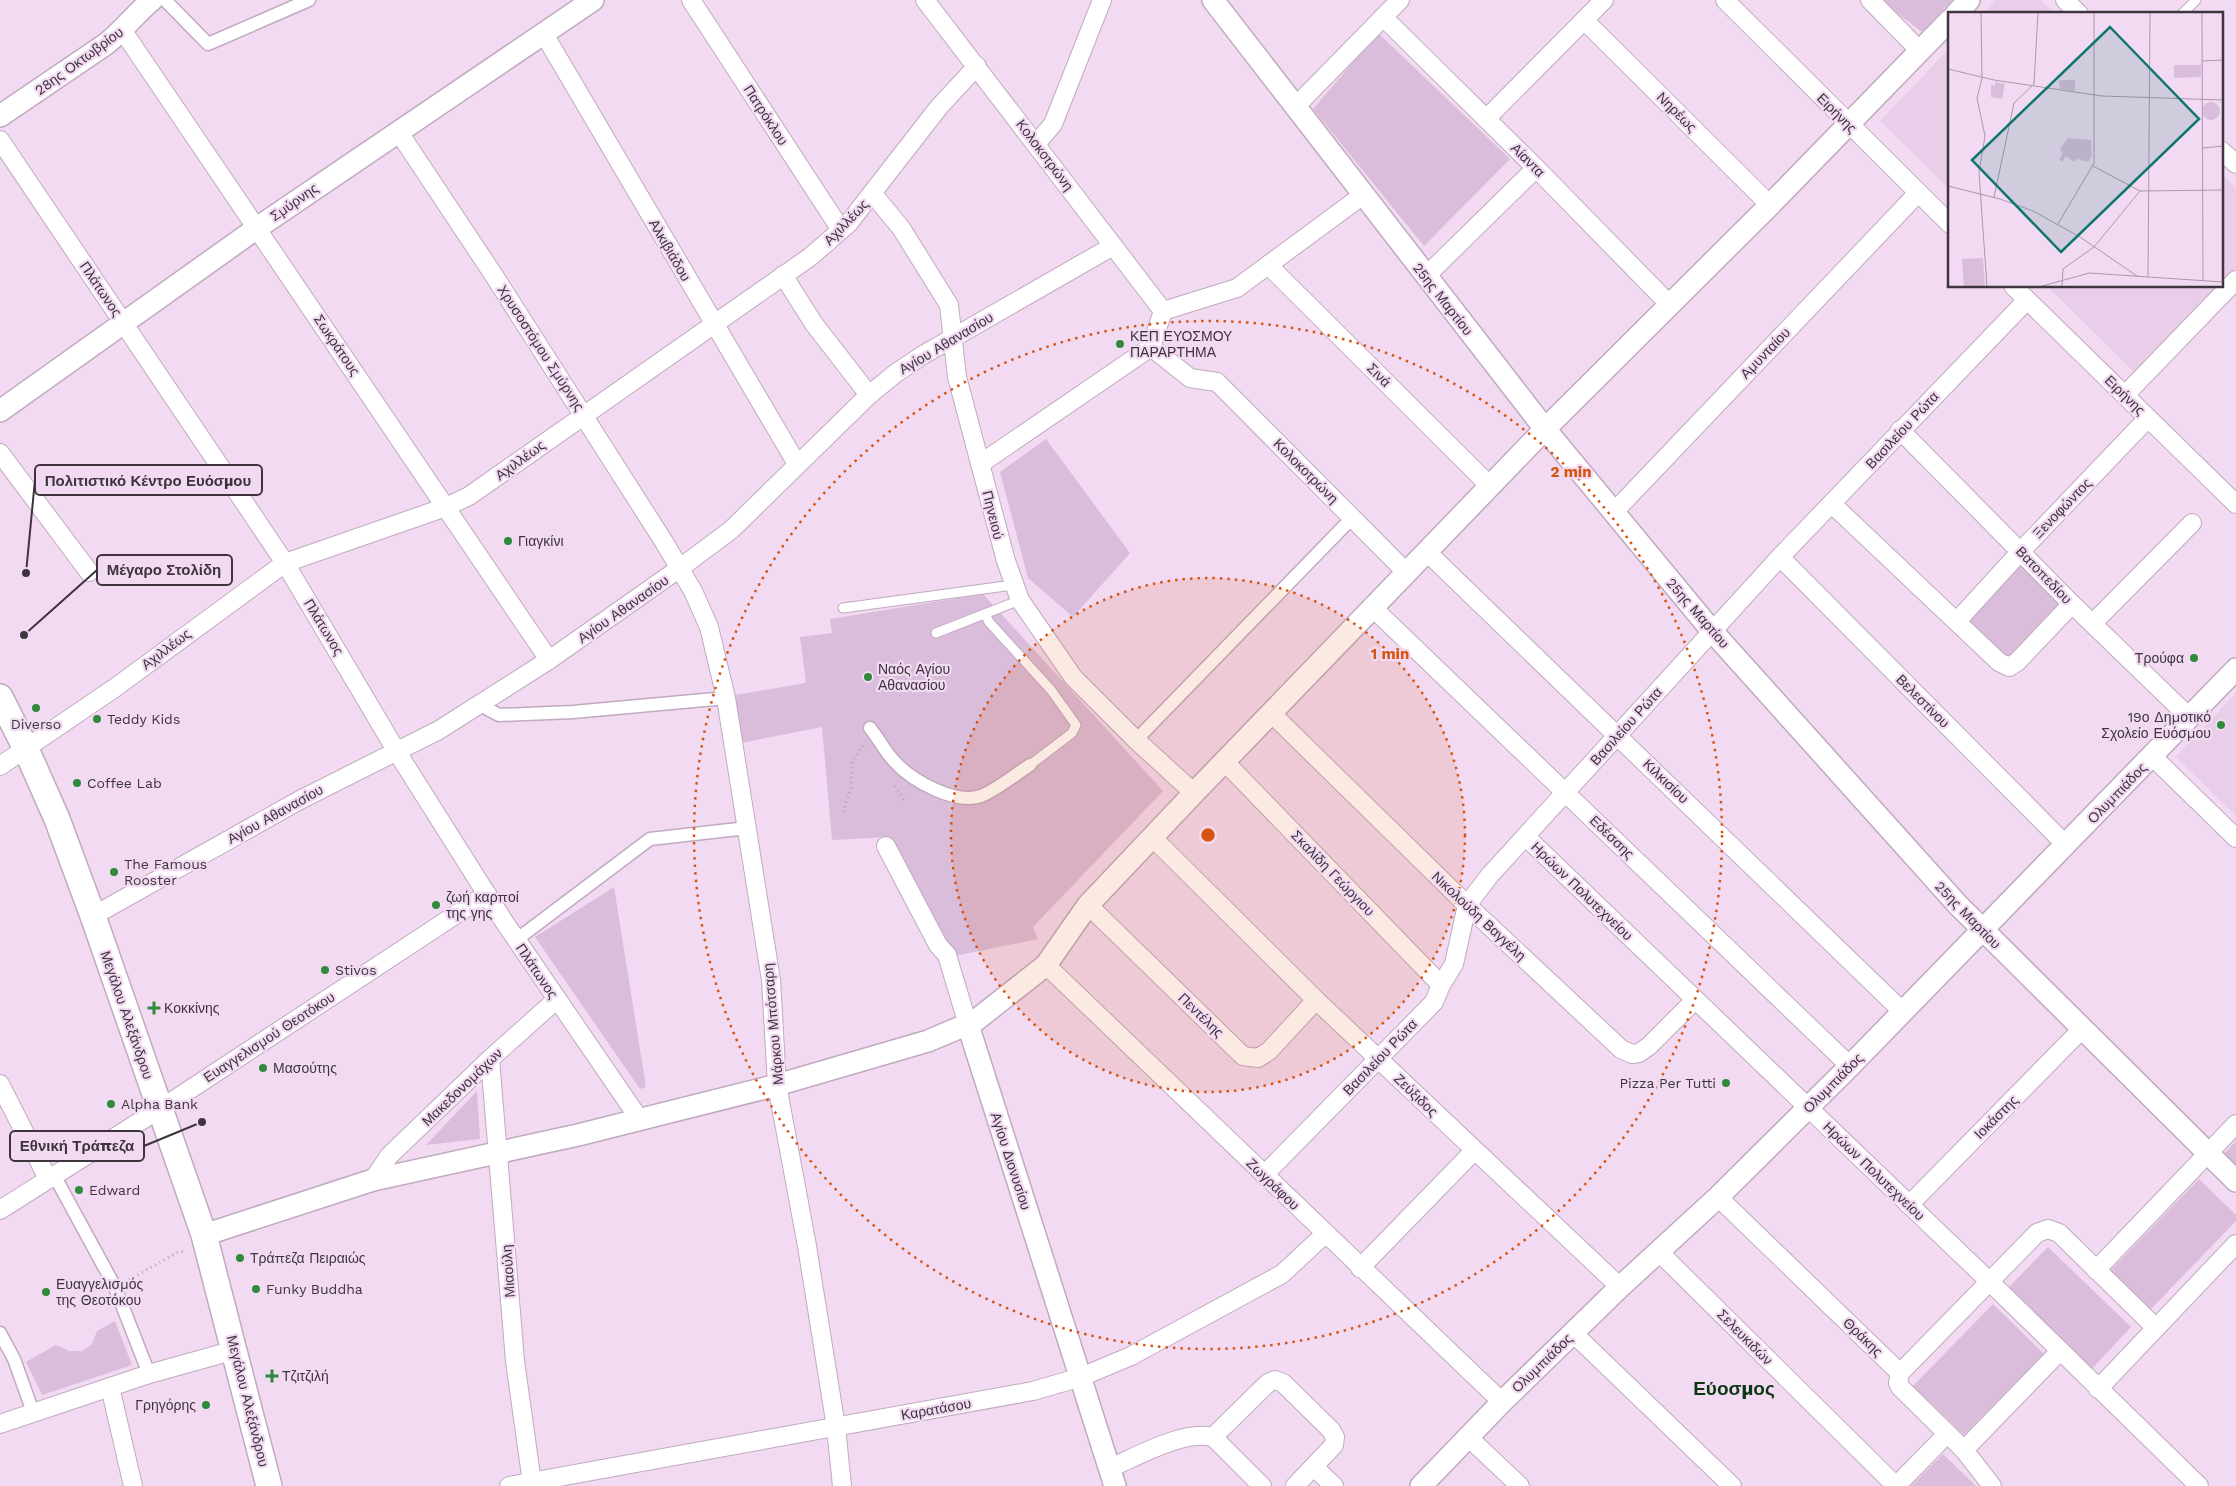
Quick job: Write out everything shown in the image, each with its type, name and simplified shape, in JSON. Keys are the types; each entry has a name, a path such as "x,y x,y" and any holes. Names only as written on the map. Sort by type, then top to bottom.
{"main road":[{"name":"Μεγάλου Αλεξάνδρου","path":"0,697 26,749 57,820 93,916 206,1241 269,1486"}],"street":[{"path":"165,0 208,44 309,0"},
{"name":"Σμύρνης","path":"0,410 398,130 544,34 592,0"},
{"name":"Πατρόκλου","path":"691,0 842,230"},
{"name":"Κολοκοτρώνη","path":"925,0 1163,310"},
{"path":"1036,144 1053,124 1102,0"},
{"name":"25ης Μαρτίου","path":"1213,0 1545,429 1712,631 1936,882 1983,931 2236,1181"},
{"path":"1296,106 1400,0"},
{"path":"1486,119 1604,0"},
{"name":"Ειρήνης","path":"1725,0 1948,222"},
{"path":"1870,0 1920,51"},
{"path":"2065,0 2077,12"},
{"name":"28ης Οκτωβρίου","path":"0,116 123,31 143,3"},
{"name":"Αίαντα","path":"1383,17 1536,168 1670,305"},
{"name":"Νηρέως","path":"1584,20 1770,205"},
{"path":"206,1241 373,1180 640,1120 777,1085 928,1041 968,1025 1046,965 1088,906 1152,836 1545,429 1770,205 1948,22"},
{"name":"Σωκράτους","path":"123,31 549,660"},
{"name":"Αλκιβιάδου","path":"544,34 797,464"},
{"name":"Αχιλλέως","path":"0,766 116,687 285,563 462,500 818,251 842,230 873,194 939,107 977,66"},
{"name":"Χρυσοστόμου Σμύρνης","path":"398,130 583,414 680,568"},
{"name":"Πλάτωνος","path":"0,140 285,563 397,752 516,940 640,1120"},
{"path":"2224,153 2236,164"},
{"path":"1426,276 1536,168"},
{"name":"Αμυνταίου","path":"1613,513 1918,193"},
{"name":"Πηνειού","path":"873,194 901,228 945,297 951,314 957,377 1017,592 1073,677 1136,740 1194,793"},
{"path":"980,464 1151,347 1163,310 1237,288 1363,195"},
{"name":"Αγίου Αθανασίου","path":"93,916 298,801 397,752 480,705 549,660 680,568 746,517 797,464 869,395 908,364 1113,246"},
{"name":"Σινά","path":"1268,265 1490,486"},
{"path":"782,275 814,324 869,395"},
{"path":"2125,395 2236,280"},
{"name":"Ειρήνης","path":"2015,288 2236,504"},
{"name":"Βασιλείου Ρώτα","path":"1264,1175 1434,1002 1441,985 1454,964 1468,905 1490,875 1567,793 1617,734 1780,557 2027,300"},
{"name":"Κολοκοτρώνη","path":"1151,347 1190,378 1218,382 1406,572"},
{"name":"Ξενοφώντος","path":"1957,621 2021,550 2148,418"},
{"name":"Βατοπεδίου","path":"1900,430 2021,550 2072,604 2190,718"},
{"path":"0,452 90,572"},
{"path":"1832,504 1999,662 2009,667 2017,662 2072,604"},
{"path":"1136,740 1352,518"},
{"path":"2092,623 2192,523"},
{"name":"Κιλκισίου","path":"1427,552 1903,1012"},
{"name":"Βελεστίνου","path":"1780,557 2066,845"},
{"name":"Μάρκου Μπότσαρη","path":"680,568 709,628 726,698 771,980 777,1085 807,1246 836,1427 842,1486"},
{"name":"Εδέσσης","path":"1373,608 1850,1066"},
{"name":"Ολυμπιάδος","path":"1421,1486 1467,1436 1620,1287 1718,1197 1850,1066 2236,669"},
{"path":"480,705 499,715 573,712 726,698"},
{"name":"Νικολούδη Βαγγέλη","path":"1271,713 1468,905 1621,1049 1632,1054 1639,1053 1649,1046 1695,1000"},
{"path":"872,730 897,764 912,776 951,797 981,796 1030,765"},
{"path":"2152,756 2236,838"},
{"name":"Σκαλίδη Γεώργιου","path":"1224,761 1441,985"},
{"path":"516,940 650,839 747,828"},
{"name":"Ζεύξιδος","path":"1152,836 1316,1000 1620,1287"},
{"name":"Ηρώων Πολυτεχνείου","path":"1526,837 1990,1282 2199,1486"},
{"name":"Αγίου Διονυσίου","path":"886,846 938,945 946,955 1112,1477"},
{"name":"Ευαγγελισμού Θεοτόκου","path":"0,1210 160,1108 487,894"},
{"name":"Πεντέλης","path":"1088,906 1243,1056 1258,1058 1269,1051 1316,1000"},
{"name":"Ζωγράφου","path":"1046,965 1360,1268 1502,1402"},
{"name":"Μακεδονομάχων","path":"373,1180 389,1156 490,1059 556,1000"},
{"name":"Ιοκάστης","path":"1909,1205 2082,1029"},
{"name":"Μιαούλη","path":"490,1059 515,1361 542,1483"},
{"path":"0,1084 115,1287 149,1374"},
{"path":"2096,1270 2236,1124"},
{"path":"1360,1268 1474,1151"},
{"name":"Θράκης","path":"1718,1197 1900,1373 1898,1383 1900,1387 1964,1450 1992,1486"},
{"path":"1900,1373 2037,1233 2048,1229 2060,1233 2156,1328"},
{"name":"Καρατάσου","path":"509,1486 542,1483 1033,1391 1081,1377 1131,1356 1282,1274 1325,1234"},
{"path":"2098,1389 2236,1244"},
{"name":"Σελευκιδών","path":"1658,1252 1896,1486"},
{"path":"0,1333 14,1360 33,1412"},
{"path":"1573,1333 1732,1486"},
{"path":"0,1424 149,1374 235,1350"},
{"path":"1964,1450 2060,1351"},
{"path":"1213,1436 1268,1383 1275,1380 1284,1383 1331,1430 1335,1437 1334,1445 1295,1486"},
{"path":"110,1387 134,1486"},
{"path":"1112,1477 1184,1437 1203,1434 1213,1436 1262,1486"},
{"path":"1896,1486 1947,1434"},
{"path":"1467,1436 1520,1486"},
{"path":"1314,1466 1334,1486"}],"lane":[{"path":"2184,12 2196,0"},
{"path":"843,608 1017,592"},
{"path":"936,633 985,614 1017,592"},
{"path":"985,614 989,622 1051,690 1076,725 1072,733 1030,765"}],"path":[{"path":"843,812 850,788 852,762 872,730"},
{"path":"115,1287 176,1253 206,1241"}],"shaded area":[{"path":"1880,0 1952,0 1922,32"},
{"path":"1996,0 2041,0 2053,12 1985,12"},
{"path":"1378,33 1510,159 1424,246 1313,109"},
{"path":"1948,50 1948,188 1880,121"},
{"path":"2224,177 2236,188 2236,269 2224,281"},
{"path":"2049,288 2217,288 2135,373"},
{"path":"1046,439 1130,553 1073,617 1028,578 1000,472"},
{"path":"2021,564 2060,603 2005,660 1965,621"},
{"path":"983,594 1163,791 1033,927 1038,939 955,956 891,837 832,840 822,727 741,743 735,695 806,683 800,637 832,633 830,619"},
{"name":"19ο Δημοτικό Σχολείο Ευόσμου","path":"2236,693 2236,816 2176,757"},
{"path":"614,887 646,1087 640,1089 535,937"},
{"path":"477,1091 480,1139 426,1145"},
{"path":"2236,1141 2236,1177 2218,1160"},
{"path":"2199,1179 2236,1215 2236,1221 2150,1310 2110,1271"},
{"path":"2048,1247 2131,1327 2088,1373 2004,1292"},
{"path":"1993,1304 2044,1354 1964,1435 1913,1386"},
{"path":"115,1321 132,1365 42,1395 26,1362 56,1345 69,1351 82,1351 92,1344 97,1331"},
{"path":"1943,1454 1976,1486 1911,1486"}],"place":[{"name":"ΚΕΠ ΕΥΟΣΜΟΥ ΠΑΡΑΡΤΗΜΑ","path":"1120,344"},
{"name":"Γιαγκίνι","path":"508,541"},
{"name":"Πολιτιστικό Κέντρο Ευόσμου","path":"26,573"},
{"name":"Μέγαρο Στολίδη","path":"24,635"},
{"name":"Τρούφα","path":"2194,658"},
{"name":"Ναός Αγίου Αθανασίου","path":"868,677"},
{"name":"Diverso","path":"36,708"},
{"name":"Teddy Kids","path":"97,719"},
{"name":"19ο Δημοτικό Σχολείο Ευόσμου","path":"2221,725"},
{"name":"Coffee Lab","path":"77,783"},
{"name":"The Famous Rooster","path":"114,872"},
{"name":"ζωή καρποί της γης","path":"436,905"},
{"name":"Stivos","path":"325,970"},
{"name":"Κοκκίνης","path":"154,1008"},
{"name":"Μασούτης","path":"263,1068"},
{"name":"Pizza Per Tutti","path":"1726,1083"},
{"name":"Alpha Bank","path":"111,1104"},
{"name":"Εθνική Τράπεζα","path":"202,1122"},
{"name":"Edward","path":"79,1190"},
{"name":"Τράπεζα Πειραιώς","path":"240,1258"},
{"name":"Funky Buddha","path":"256,1289"},
{"name":"Ευαγγελισμός της Θεοτόκου","path":"46,1292"},
{"name":"Τζιτζιλή","path":"272,1376"},
{"name":"Γρηγόρης","path":"206,1405"}],"district":[{"name":"Εύοσμος","path":"1734,1388"}]}
